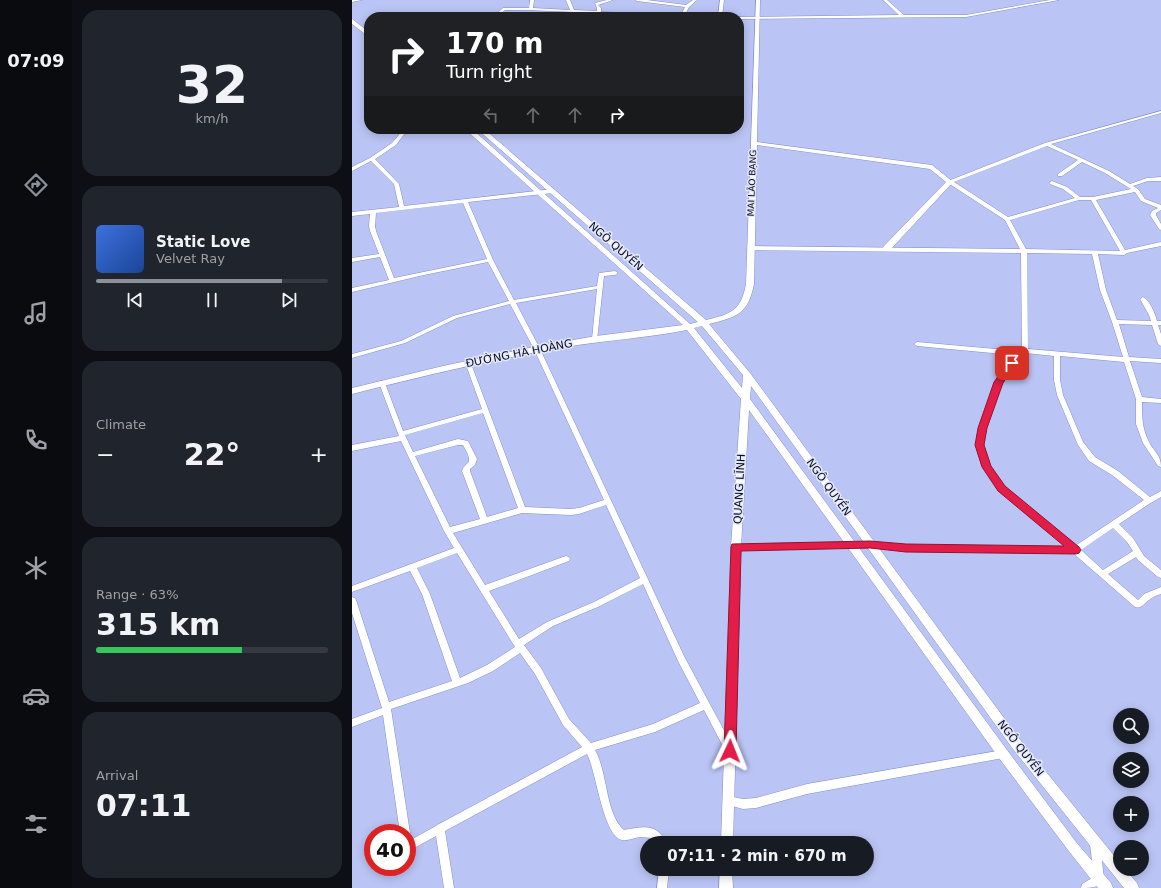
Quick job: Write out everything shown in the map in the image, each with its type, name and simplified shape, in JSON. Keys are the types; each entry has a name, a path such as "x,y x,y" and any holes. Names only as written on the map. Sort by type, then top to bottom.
{"main road":[{"name":"MAI LÃO BẠNG","path":"688,326 704,323 729,315 738,311 747,301 750,284 756,27 758,19 758,0"},
{"path":"352,21 364,32"},
{"path":"352,28 364,38"},
{"name":"NGÔ QUYỀN","path":"474,134 688,326 744,397 854,546 1003,754 1106,888"},
{"name":"NGÔ QUYỀN","path":"486,134 553,190 704,323 747,375 1017,745 1132,888"},
{"path":"753,143 932,167 950,182 887,248"},
{"name":"ĐƯỜNG HÀ HOÀNG","path":"352,391 468,362 595,339 688,326"},
{"name":"QUANG LĨNH","path":"727,836 736,547 744,397 747,375"},
{"path":"726,876 726,888"}],"street":[{"path":"352,1 360,0"},
{"path":"531,9 532,0"},
{"path":"568,0 572,11"},
{"path":"500,12 504,8 599,12 599,8 596,4 611,0"},
{"path":"637,0 687,6"},
{"path":"685,12 687,6 696,0"},
{"path":"721,12 722,0"},
{"path":"885,0 902,16"},
{"path":"744,18 966,16 1057,0"},
{"path":"950,182 1047,144 1161,112"},
{"path":"352,169 372,159 394,144 402,134"},
{"path":"1047,144 1107,172 1136,190 1143,200 1161,207"},
{"path":"372,159 396,184 402,209"},
{"path":"1060,175 1082,160"},
{"path":"1130,186 1147,180 1161,179"},
{"path":"950,182 1007,219 1024,251 1022,352 999,382 983,428 980,445 987,467 1002,489 1076,550 1138,605 1147,596 1161,590"},
{"path":"1052,183 1065,188 1079,198"},
{"path":"352,214 465,202 540,193 553,190"},
{"path":"1007,219 1079,198 1093,199 1136,190"},
{"path":"1093,199 1124,253"},
{"path":"465,202 490,260 537,349 680,658 730,751"},
{"path":"1161,207 1154,212 1153,215 1161,228"},
{"path":"373,212 372,226 392,280"},
{"path":"750,248 887,248 1124,253 1161,244"},
{"path":"1095,253 1103,290 1128,360 1139,399 1139,424 1146,443 1161,464"},
{"path":"352,260 382,255"},
{"path":"352,290 392,280 490,260"},
{"path":"595,339 601,274 616,273"},
{"path":"352,356 403,342 455,317 512,302 599,287"},
{"path":"1143,299 1157,323 1161,344"},
{"path":"1115,322 1157,323"},
{"path":"917,344 1128,360 1161,361"},
{"path":"1057,354 1057,380 1060,395 1080,443 1092,459 1129,483 1149,500"},
{"path":"468,362 522,510"},
{"path":"382,383 402,436 448,531 520,646 538,671 566,722 597,759 606,803 614,828 622,835 642,832 655,834 656,836"},
{"path":"1139,399 1161,401"},
{"path":"352,448 377,444 486,410"},
{"path":"412,455 458,442 466,443 473,459 472,463 466,468 466,471 485,521"},
{"path":"736,547 854,546 870,544 906,548 1076,550 1149,500 1161,494"},
{"path":"448,531 522,510 571,512 608,501"},
{"path":"1114,524 1130,540 1141,558 1161,575"},
{"path":"352,589 459,549"},
{"path":"1102,574 1137,552"},
{"path":"484,589 566,559"},
{"path":"412,567 426,594 457,683"},
{"path":"352,723 387,708 457,683 490,668 550,624 597,604 644,580"},
{"path":"352,600 387,708 404,824"},
{"path":"416,842 589,748 655,728 705,705"},
{"path":"728,801 742,804 756,803 807,789 1003,754"},
{"path":"440,828 449,888"},
{"path":"1086,888 1099,879 1095,842"},
{"path":"662,888 663,876"}],"route":[{"path":"730,751 736,547 854,546 870,544 906,548 1076,550 1002,489 987,467 980,445 983,428 999,382 1012,363"}]}
